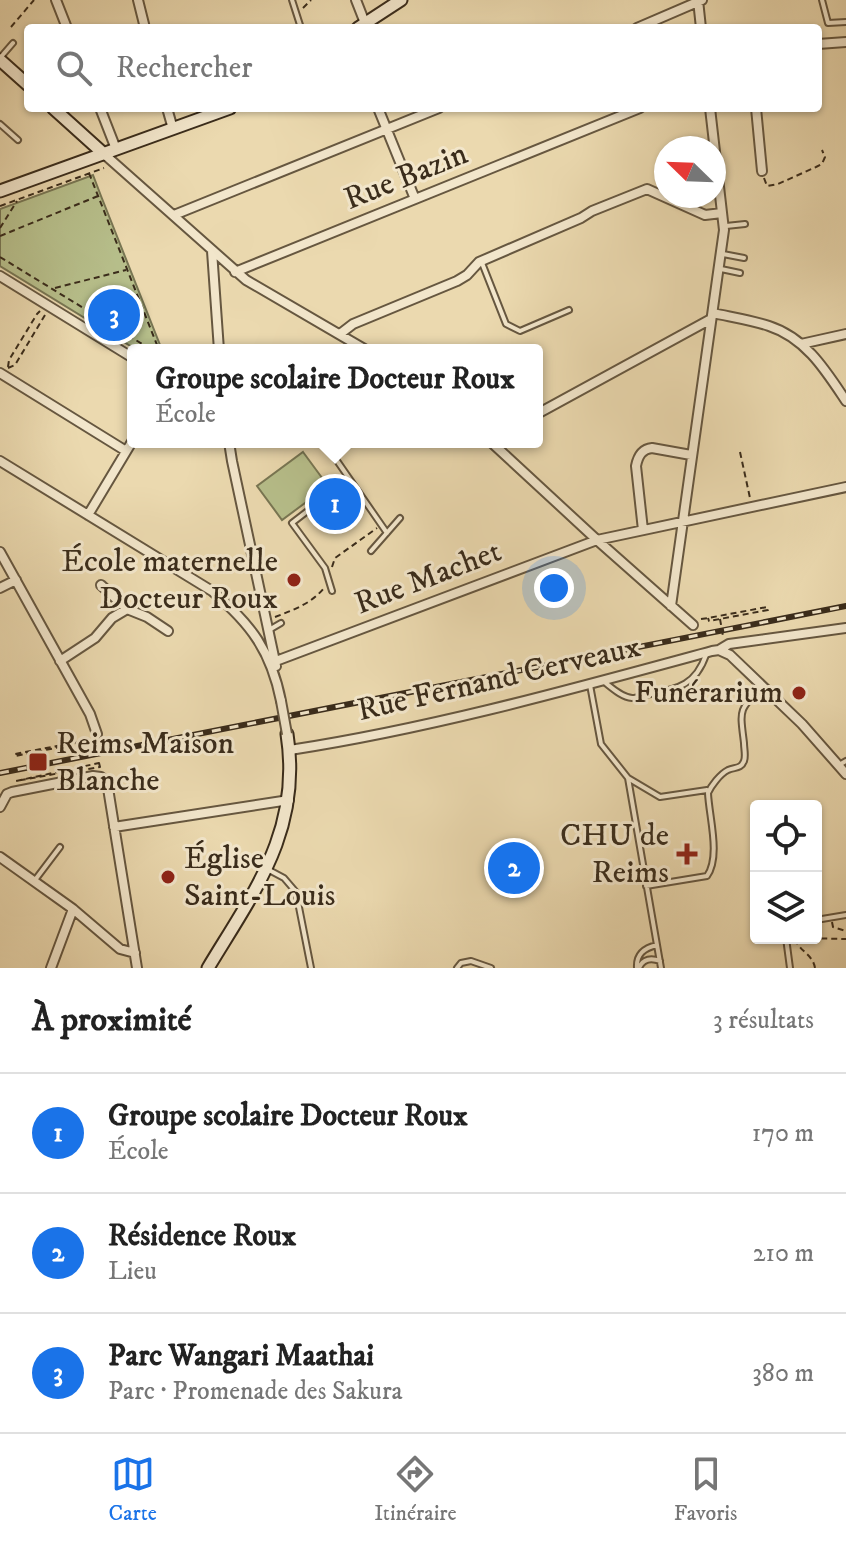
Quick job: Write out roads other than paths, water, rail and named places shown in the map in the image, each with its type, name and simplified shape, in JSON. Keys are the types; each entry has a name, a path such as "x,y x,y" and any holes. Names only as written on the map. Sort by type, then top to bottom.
{"street":[{"path":"56,0 65,24"},
{"path":"138,0 144,24"},
{"path":"356,0 362,24"},
{"path":"365,24 401,0"},
{"path":"647,24 699,0 701,24"},
{"path":"822,44 846,42"},
{"path":"0,59 24,81"},
{"path":"57,112 235,272 356,344"},
{"path":"102,112 116,149"},
{"path":"168,112 173,129"},
{"path":"0,191 219,112"},
{"path":"380,112 415,199"},
{"path":"174,215 429,112"},
{"name":"Rue Bazin","path":"235,272 630,112"},
{"path":"671,606 723,227 710,112"},
{"path":"756,112 763,176"},
{"path":"340,334 353,324 457,281 482,261 647,189 705,215 722,213"},
{"path":"581,218 590,228"},
{"path":"212,250 219,344"},
{"path":"0,276 127,354"},
{"path":"543,411 712,316 772,327 801,344 819,361 841,397"},
{"path":"801,344 846,334"},
{"path":"3,374 126,451"},
{"path":"88,515 128,448"},
{"path":"230,448 276,661 275,675"},
{"path":"497,448 671,606 697,622"},
{"path":"643,530 636,466 639,456 652,448 691,455"},
{"path":"0,461 212,591 248,626 260,642 275,675 290,750 289,800 267,869 208,968"},
{"name":"Rue Machet","path":"276,661 597,540 846,487"},
{"path":"0,552 90,714 97,734"},
{"path":"0,588 16,580"},
{"path":"101,585 127,609 147,617 168,631"},
{"path":"60,661 95,638 112,618 127,609"},
{"path":"248,626 265,612"},
{"name":"Rue Fernand Cerveaux","path":"290,750 477,713 719,650 729,644 846,628"},
{"path":"719,650 730,655 842,763 846,774"},
{"path":"0,807 7,794 93,776 107,782 137,968"},
{"path":"114,827 289,800"},
{"path":"0,857 73,909 120,949 135,953"},
{"path":"51,968 73,909"}],"lane":[{"path":"292,0 300,24"},
{"path":"822,0 828,23 846,22"},
{"path":"0,59 13,43"},
{"path":"0,124 18,140"},
{"path":"723,227 745,224"},
{"path":"720,253 744,258"},
{"path":"482,261 506,324 510,327 520,331 569,310"},
{"path":"719,269 740,273"},
{"path":"328,448 387,533"},
{"path":"332,591 325,568 292,523 349,479"},
{"path":"371,551 400,518"},
{"path":"269,630 281,623"},
{"path":"603,681 617,692 632,698 676,690 693,679 707,652"},
{"path":"590,685 601,744 628,778 660,797 709,790"},
{"path":"646,886 707,876 711,872 714,861 707,796 726,770 743,763 741,715 744,704 762,687"},
{"path":"628,778 661,968"},
{"path":"34,882 60,847"},
{"path":"267,869 284,878 296,892 311,968"},
{"path":"822,919 846,915"},
{"path":"787,944 790,968"},
{"path":"638,968 640,953 657,945"},
{"path":"638,968 645,960 653,958 660,961"},
{"path":"457,968 461,963 471,961 491,968"}],"railway":[{"path":"0,773 846,606"}],"place":[{"name":"Parc Wangari Maathai","path":"114,315"},
{"name":"Groupe scolaire Docteur Roux","path":"335,504"},
{"name":"École maternelle Docteur Roux","path":"294,580"},
{"name":"Funérarium","path":"799,693"},
{"name":"Reims Maison Blanche","path":"38,762"},
{"name":"CHU de Reims","path":"687,854"},
{"name":"Résidence Roux","path":"514,868"},
{"name":"Église Saint-Louis","path":"168,877"}]}
